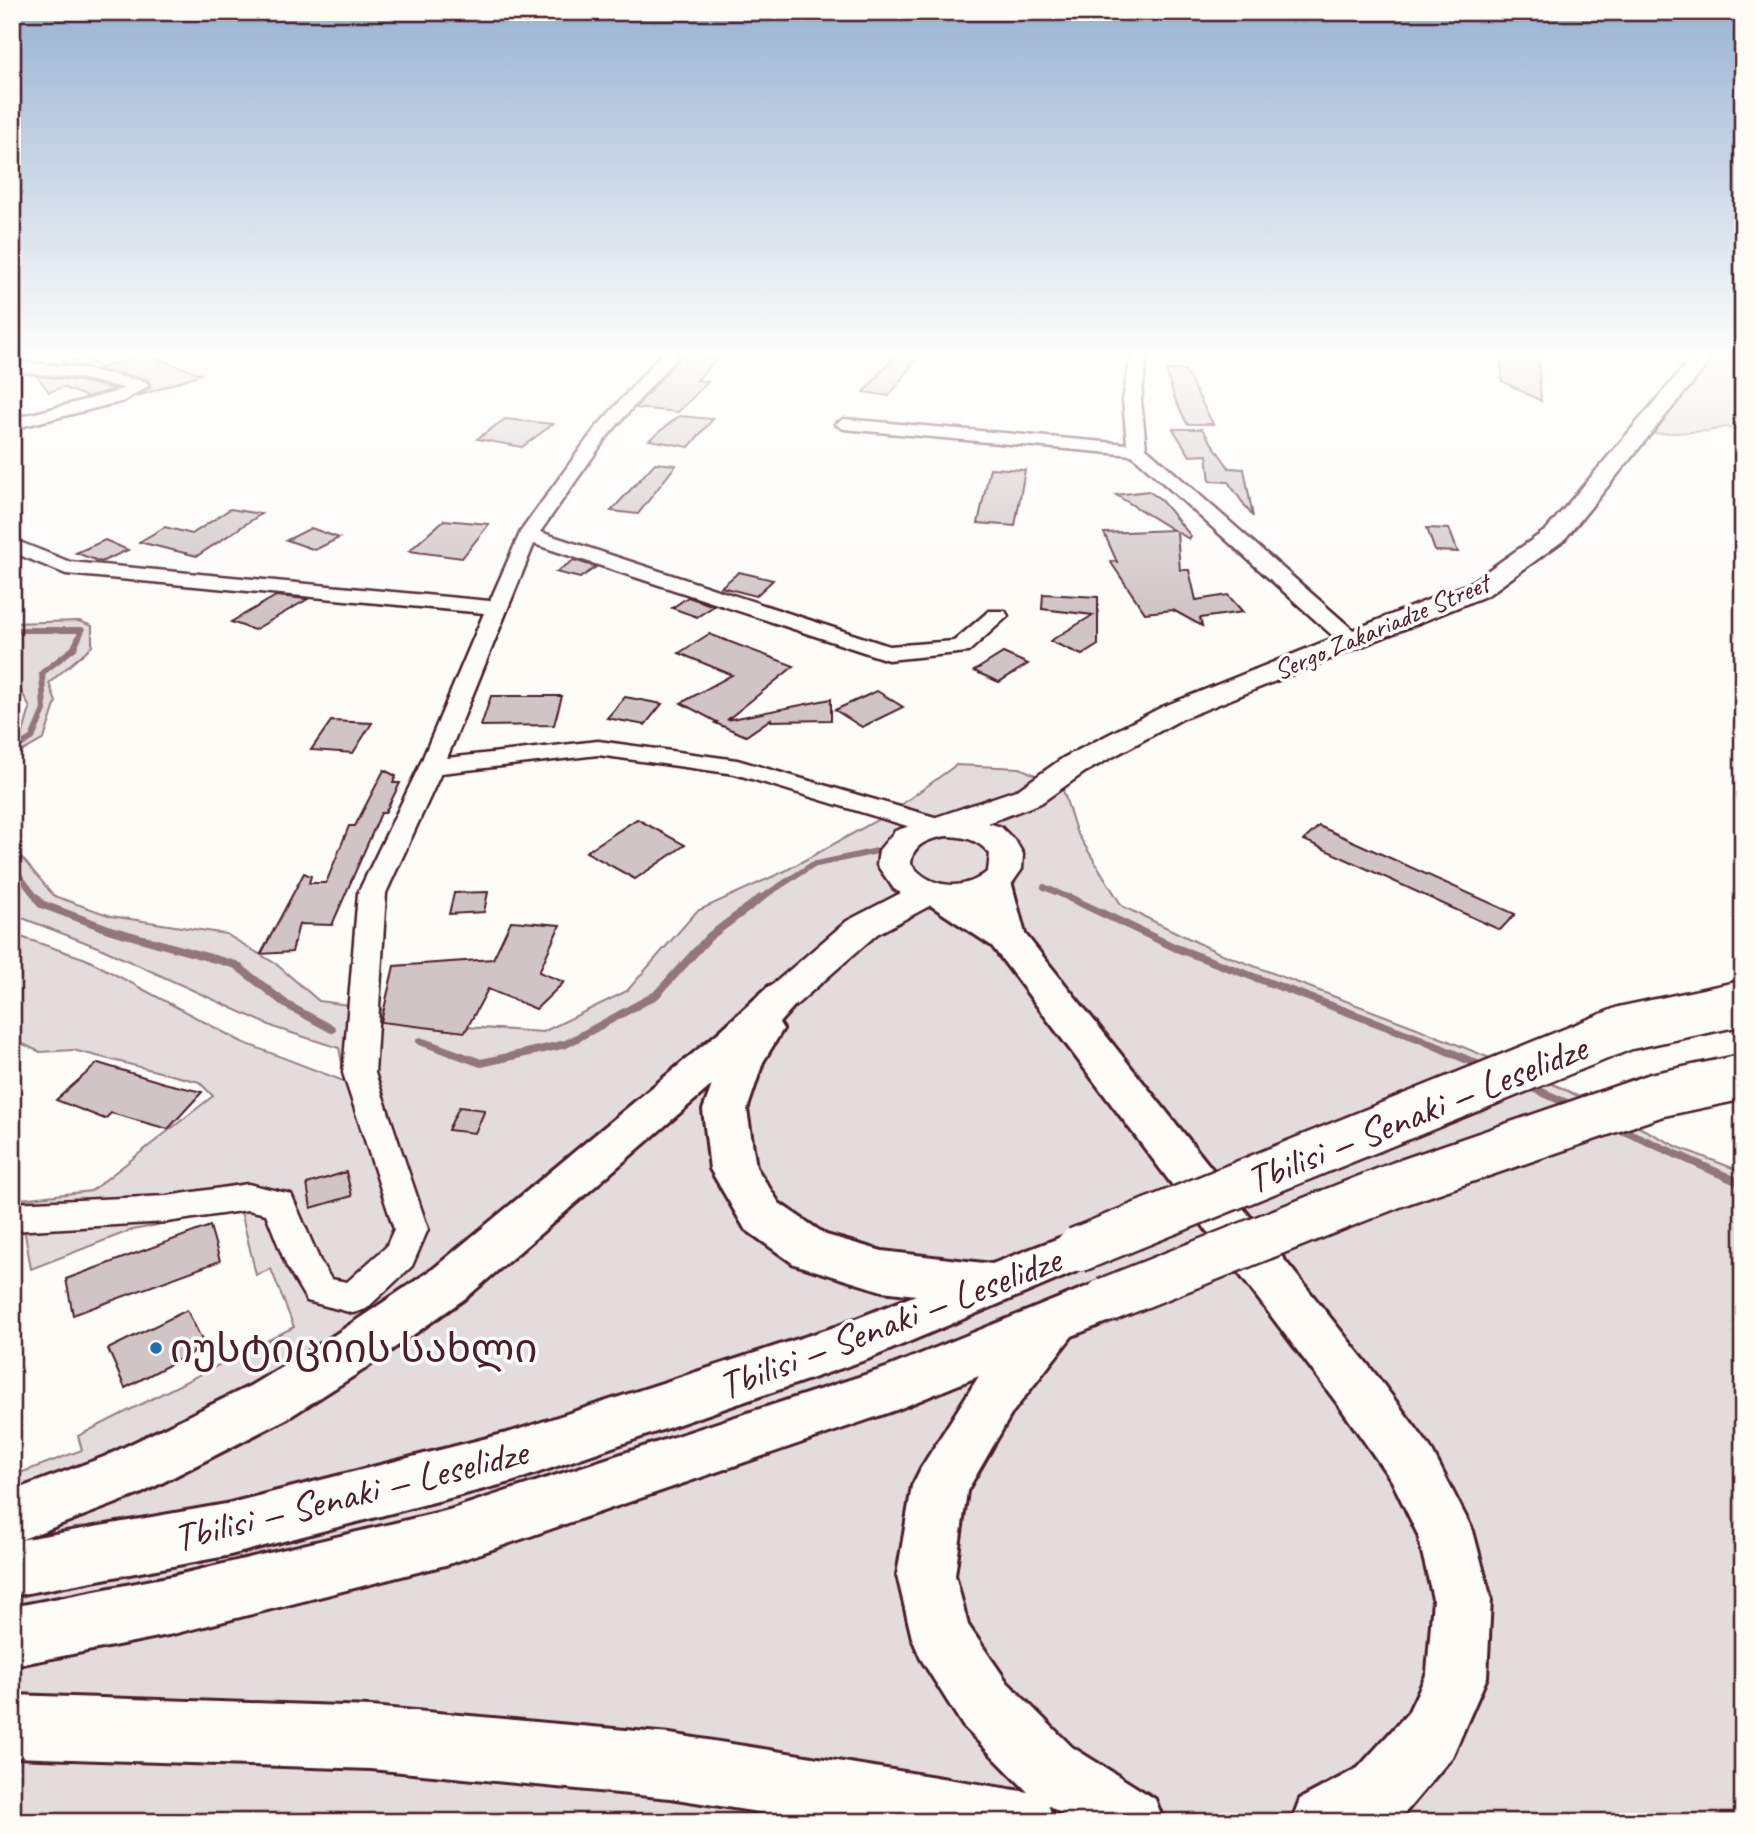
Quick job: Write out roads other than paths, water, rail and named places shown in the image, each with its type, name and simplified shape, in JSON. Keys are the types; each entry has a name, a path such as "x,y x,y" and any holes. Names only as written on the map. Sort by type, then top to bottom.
{"highway":[{"path":"993,885 1006,937"},
{"path":"935,894 1006,937 1358,1391 1411,1464 1445,1531 1462,1599 1457,1677 1430,1735 1381,1791 1323,1822"},
{"path":"783,996 742,1060 725,1110 733,1169 762,1216 811,1250 871,1268 999,1284"},
{"path":"12,1517 121,1476 269,1402 345,1355 450,1283 734,1042 783,996"},
{"name":"Tbilisi — Senaki — Leselidze","path":"12,1569 226,1530 511,1457 850,1344 1625,1028 1743,1003"},
{"name":"Tbilisi — Senaki — Leselidze","path":"12,1637 173,1605 450,1537 896,1387 1401,1183 1657,1095 1743,1077"},
{"path":"1055,1323 993,1397 940,1486 926,1575 942,1638 985,1704 1050,1769 1132,1822"},
{"path":"12,1726 371,1738 656,1764 1023,1822"}],"main road":[{"name":"Sergo Zakariadze Street","path":"944,826 1030,796 1074,765 1172,713 1479,589 1555,535 1635,440"},
{"name":"Sergo Zakariadze Street","path":"996,840 1030,796"},
{"path":"861,928 898,853 916,831 944,826 976,830 996,840 1003,847 1006,871 993,885 969,894 935,894 906,882 898,853"},
{"path":"783,996 861,928 935,894"}],"street":[{"path":"12,1217 167,1209 248,1197 279,1203 305,1267 320,1291 353,1298 400,1256 411,1229 359,1073 372,893 431,767 495,608 528,535 596,440"},
{"path":"1020,440 1137,450 1352,641"},
{"path":"1136,440 1137,450"},
{"path":"528,535 888,653 960,647 997,616"},
{"path":"12,545 66,568 495,608"},
{"path":"431,767 598,748 737,768 944,826"},
{"path":"851,799 898,853"}],"waterway":[{"path":"12,630 82,630 74,648 42,673 44,710 32,738 12,750"},
{"path":"760,898 812,865 877,851"},
{"path":"12,866 38,900"},
{"path":"1044,887 1074,900"},
{"path":"37,898 41,904 111,930 236,965 287,1005 332,1029"},
{"path":"420,1041 481,1063 566,1044 656,995 710,936 760,898"},
{"path":"1070,898 1176,948 1420,1039 1486,1068"},
{"path":"1526,1085 1573,1106"},
{"path":"1615,1127 1743,1184"}],"place":[{"name":"იუსტიციის სახლი","path":"156,1348"}]}
